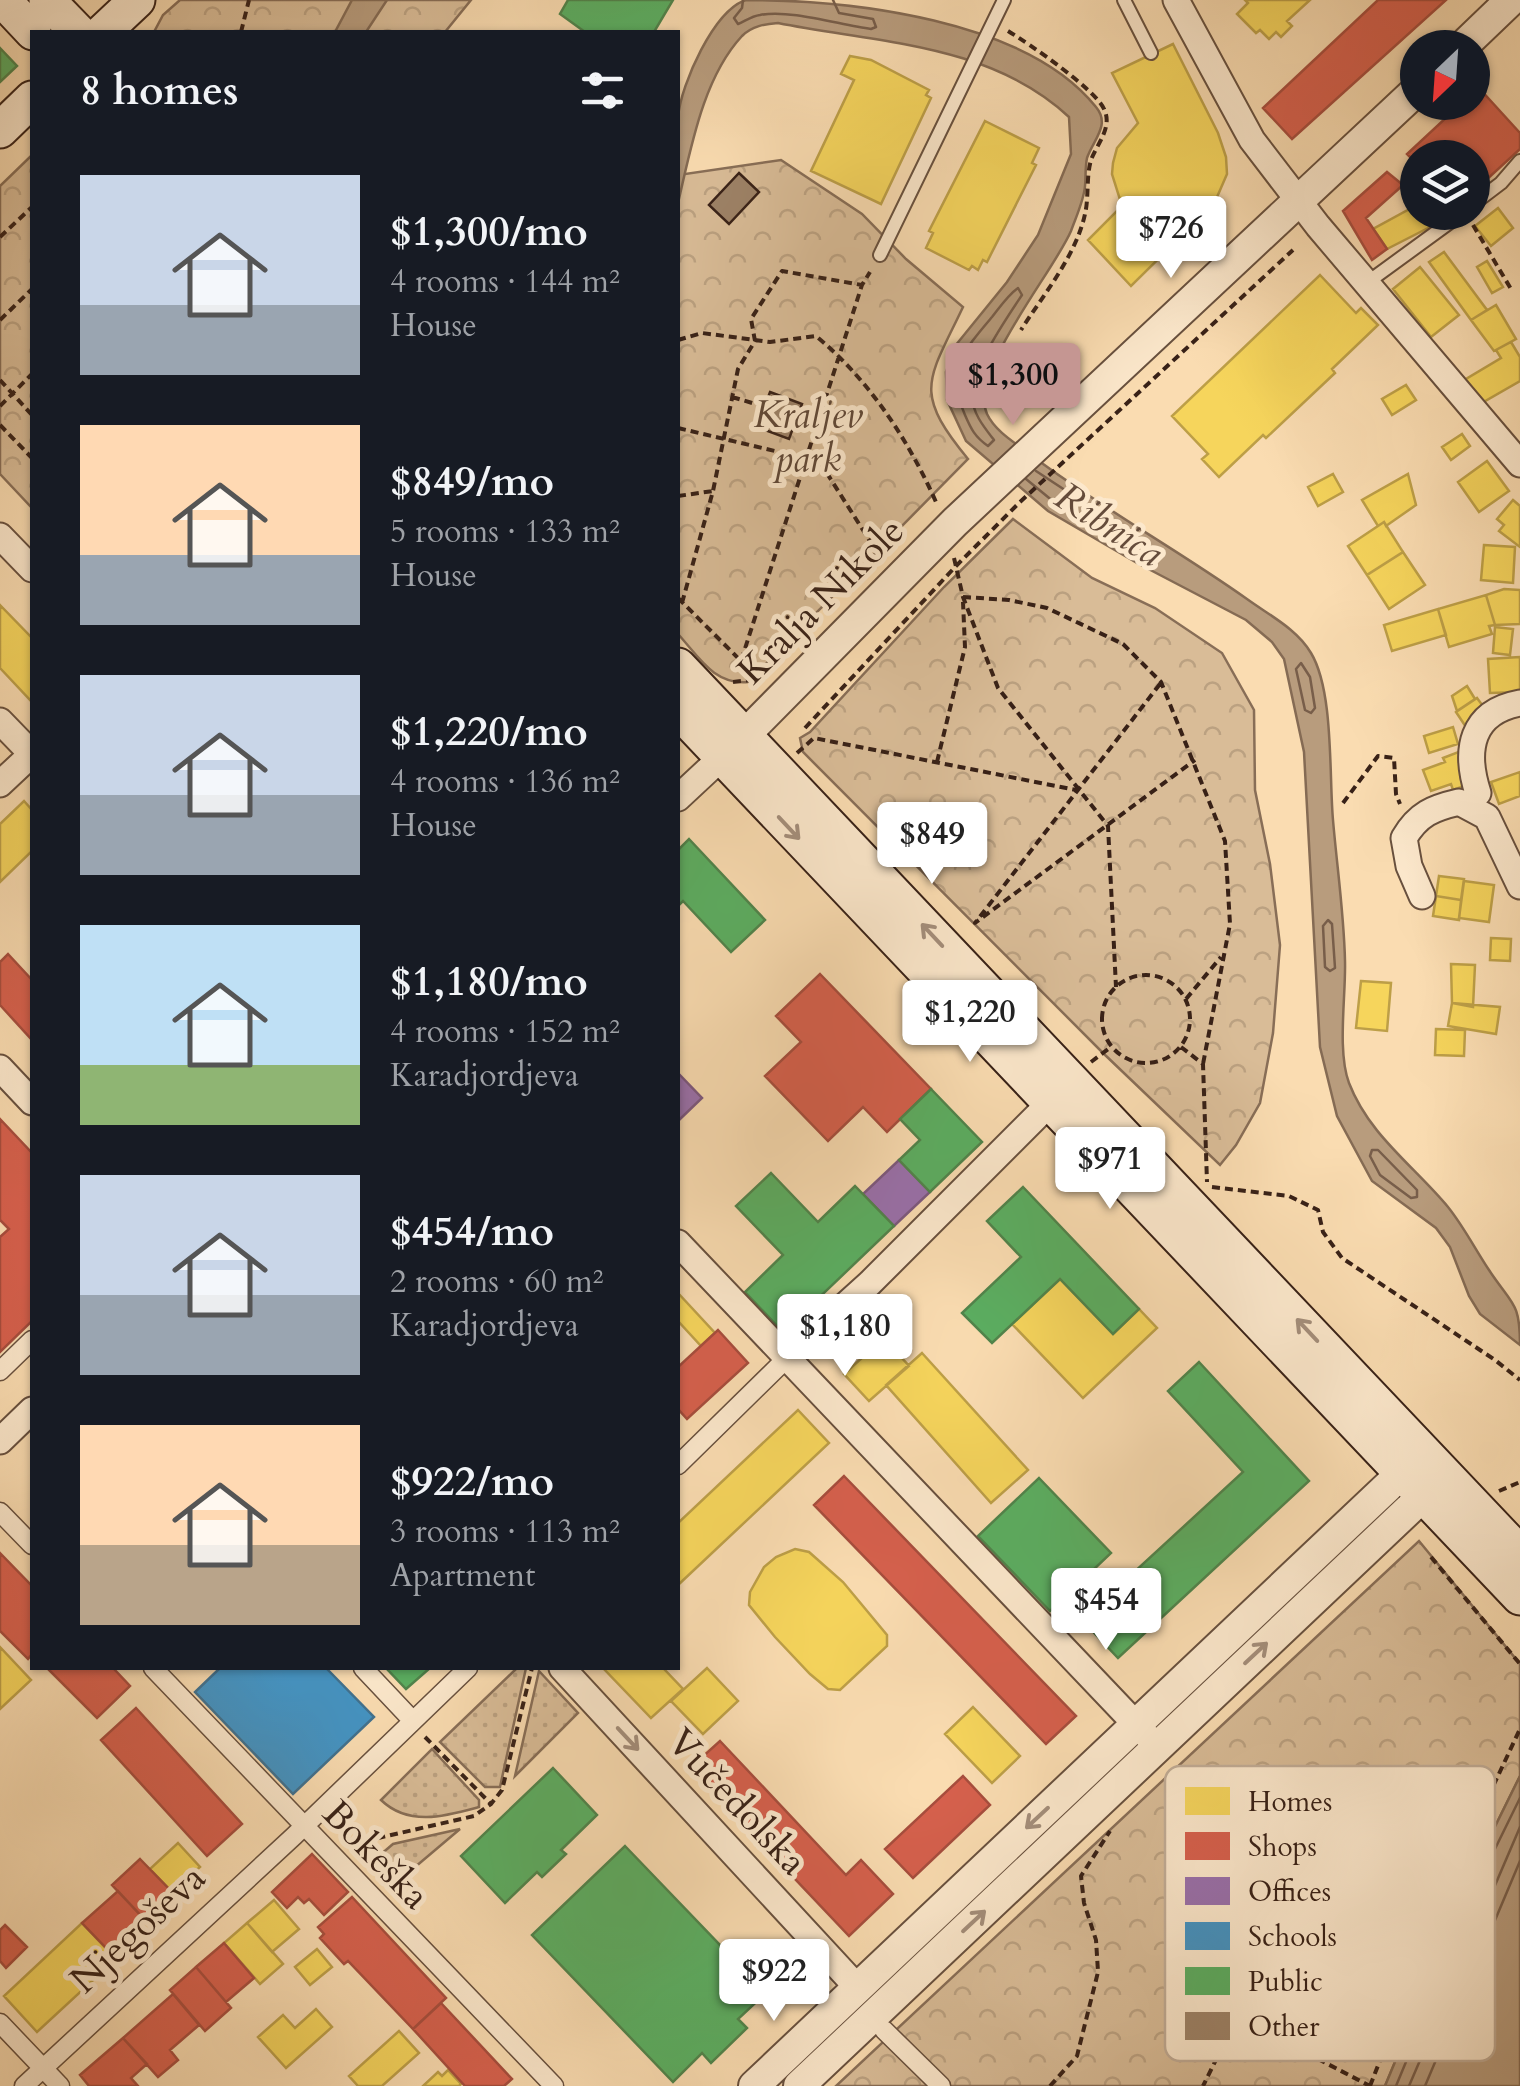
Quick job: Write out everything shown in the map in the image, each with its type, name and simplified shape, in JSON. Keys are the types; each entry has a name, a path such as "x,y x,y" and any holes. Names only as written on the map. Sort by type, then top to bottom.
{"main road":[{"path":"3,0 31,30"},
{"path":"47,0 76,30"},
{"path":"105,30 137,0"},
{"path":"0,130 30,102"},
{"path":"680,669 733,747 1070,1083 1412,1485 1484,1517 1520,1554"},
{"path":"680,711 733,747"},
{"path":"1484,1517 1520,1596"}],"street":[{"path":"1176,0 1252,140 1318,226 1520,464"},
{"path":"1480,30 1511,0"},
{"path":"1300,201 1400,106"},
{"name":"Kralja Nikole","path":"733,747 952,526 1300,201"},
{"path":"0,536 30,567"},
{"path":"1478,793 1470,767 1477,732 1499,707 1520,703"},
{"path":"0,721 30,752"},
{"path":"680,796 733,747"},
{"path":"0,784 30,756"},
{"path":"1422,896 1409,866 1404,838 1417,818 1459,802 1486,817 1520,886"},
{"path":"0,1068 30,1100"},
{"path":"680,1462 870,1283 1070,1083"},
{"path":"680,1245 1147,1736"},
{"path":"0,1371 30,1342"},
{"path":"0,1441 30,1412"},
{"path":"799,2086 1147,1736 1412,1485"},
{"path":"0,1512 30,1543"},
{"name":"Bokeška","path":"155,1670 554,2086"},
{"path":"365,1670 412,1722"},
{"name":"Njegoševa","path":"24,2086 466,1670"},
{"name":"Vučedolska","path":"564,1670 856,1986"},
{"path":"754,2086 856,1986 1147,1736"},
{"path":"0,2023 60,2086"},
{"path":"884,2030 941,2086"}],"lane":[{"path":"880,255 1004,0"},
{"path":"1124,0 1151,53"},
{"path":"1490,192 1520,161"},
{"path":"1368,282 1439,230"}],"path":[{"path":"242,30 249,0"},
{"path":"1005,29 1032,45 1096,99 1105,110 1107,126 1090,163 1085,215 1072,249 1022,330"},
{"path":"0,236 30,209"},
{"path":"1475,230 1512,289"},
{"path":"805,728 1020,502 1292,250"},
{"path":"719,683 758,679 680,600 713,491 738,369 755,341 751,319 782,270 862,285"},
{"path":"742,661 866,278"},
{"path":"0,320 30,292"},
{"path":"680,340 702,334 755,341 816,336 840,356 899,431 952,526 963,597 998,688 1108,826 1116,987"},
{"path":"0,406 30,376"},
{"path":"0,380 30,413"},
{"path":"732,397 759,405"},
{"path":"0,425 30,456"},
{"path":"680,429 800,457 811,448"},
{"path":"811,448 894,583"},
{"path":"680,496 713,491"},
{"path":"963,597 1047,608 1123,644 1161,682 1195,760 1225,841 1230,924 1202,1064 1207,1186 1289,1196 1318,1210 1322,1232 1342,1258 1520,1380"},
{"path":"937,762 964,647 963,597"},
{"path":"1161,682 975,922 1195,760"},
{"path":"789,759 814,738 1076,790"},
{"path":"1343,803 1378,756 1394,758 1396,794 1410,827"},
{"path":"1186,999 1224,953"},
{"path":"1154,976 1178,988 1186,999 1190,1024 1181,1047 1156,1062 1142,1063 1111,1047 1103,1026 1103,1012 1116,987 1127,979 1154,976"},
{"path":"1070,1083 1111,1047"},
{"path":"1181,1047 1202,1064"},
{"path":"1484,1517 1520,1482"},
{"path":"1432,1557 1520,1664"},
{"path":"327,1850 474,1816 491,1804 502,1790 532,1670"},
{"path":"412,1722 491,1804"},
{"path":"1495,1782 1520,1729"},
{"path":"1050,2086 1077,2056 1098,1972 1096,1940 1084,1903 1081,1876 1110,1831"},
{"path":"1202,2086 1215,2061"},
{"path":"1322,2061 1370,2086 1380,2061"}],"green space":[{"path":"180,0 471,0 447,30 155,30 163,15"},
{"path":"30,157 30,506 0,474 0,186"},
{"name":"Kraljev park","path":"781,160 862,214 906,259 963,307 941,352 931,385 939,417 968,459 748,682 716,674 680,636 680,175"},
{"path":"1013,519 1092,578 1155,608 1222,653 1254,710 1255,790 1270,864 1280,945 1273,1033 1260,1103 1220,1165 803,752 800,738"},
{"path":"1419,1541 1520,1664 1520,1776 1495,1827 1495,1766 1178,1766"},
{"path":"515,1670 526,1670 500,1787 485,1787 440,1742"},
{"path":"539,1671 578,1713 515,1776"},
{"path":"432,1749 479,1800 479,1807 428,1817 403,1814 381,1800"},
{"path":"1165,1778 1165,2061 1395,2061 1385,2086 836,2086"},
{"path":"460,1829 395,1884 373,1861 393,1844"}],"water":[{"path":"352,0 387,0 367,30 336,30"},
{"name":"Ribnica","path":"746,0 835,4 934,20 982,34 1026,53 1065,77 1096,107 1101,126 1087,158 1084,191 1071,231 1000,349 984,396 987,414 1002,433 1061,477 1282,623 1311,653 1324,689 1329,734 1344,943 1345,1070 1368,1119 1448,1207 1509,1298 1516,1311 1520,1345 1480,1314 1450,1247 1436,1228 1372,1181 1337,1116 1320,1047 1304,752 1284,659 1272,642 1246,620 1048,511 966,441 947,400 946,372 955,346 1007,282 1038,235 1071,154 1069,117 1038,93 968,60 893,42 778,23 764,25 742,36 717,72 700,115 680,194 680,103 701,50 734,7"},
{"path":"1520,1776 1520,2086 1385,2086 1395,2061 1495,2061 1495,1827"}],"building: Homes":[{"path":"1245,0 1310,0 1287,21 1292,26 1281,37 1276,32 1269,39 1260,30 1256,33 1237,14 1248,3"},
{"path":"1173,44 1218,133 1227,174 1214,204 1131,286 1088,240 1122,206 1112,174 1113,163 1117,148 1138,123 1112,73"},
{"path":"850,56 871,60 929,90 926,95 931,98 881,204 811,171 854,80 841,74"},
{"path":"985,121 1039,148 1032,163 1036,165 987,262 983,260 978,270 972,266 969,270 926,248 933,233 929,231"},
{"path":"1498,208 1513,228 1491,246 1478,230 1490,230 1490,214"},
{"path":"1400,214 1400,230 1424,230 1387,249 1373,229"},
{"path":"1444,252 1487,310 1471,320 1429,262"},
{"path":"1487,261 1503,287 1492,293 1477,267"},
{"path":"1420,267 1459,315 1431,337 1393,289"},
{"path":"1320,275 1356,313 1361,308 1378,325 1332,369 1335,373 1219,477 1202,459 1208,454 1172,416"},
{"path":"1496,305 1516,339 1494,351 1471,320"},
{"path":"1511,342 1520,357 1520,381 1480,404 1466,379 1501,358 1496,350"},
{"path":"1406,385 1416,400 1392,415 1382,399"},
{"path":"1462,434 1470,446 1451,460 1442,447"},
{"path":"1487,461 1509,491 1479,512 1458,482"},
{"path":"1333,474 1343,492 1318,506 1308,487"},
{"path":"1408,474 1416,505 1386,526 1384,522 1378,526 1362,500"},
{"path":"1513,500 1520,506 1520,547 1499,531 1504,525 1497,519"},
{"path":"1384,522 1403,552 1367,575 1348,546"},
{"path":"1484,545 1515,547 1513,583 1481,580"},
{"path":"1403,552 1425,585 1389,609 1367,575"},
{"path":"1504,589 1520,590 1520,624 1495,625 1486,595"},
{"path":"1486,595 1495,625 1489,626 1492,634 1449,647 1438,609"},
{"path":"0,605 30,636 30,700 0,668"},
{"path":"1438,609 1446,635 1392,651 1384,625"},
{"path":"1495,627 1513,629 1510,655 1493,653"},
{"path":"1520,657 1520,692 1490,693 1488,659"},
{"path":"1467,686 1475,699 1457,711 1452,696"},
{"path":"1477,698 1488,713 1466,727 1456,712"},
{"path":"1453,727 1458,744 1429,753 1424,736"},
{"path":"1461,751 1473,783 1453,790 1451,784 1431,791 1423,770"},
{"path":"1520,772 1520,796 1499,804 1491,782"},
{"path":"24,801 30,808 30,853 0,882 0,824"},
{"path":"1439,876 1464,879 1461,900 1436,896"},
{"path":"1464,881 1494,885 1489,922 1459,918"},
{"path":"1436,896 1461,900 1459,920 1433,916"},
{"path":"1491,938 1511,939 1510,961 1490,960"},
{"path":"1451,964 1475,965 1473,1007 1452,1003"},
{"path":"1361,981 1391,983 1387,1031 1356,1028"},
{"path":"1452,1003 1500,1007 1496,1034 1448,1026"},
{"path":"1436,1029 1465,1030 1464,1056 1435,1055"},
{"path":"1060,1279 1113,1334 1139,1309 1157,1328 1083,1398 1012,1324"},
{"path":"680,1295 715,1333 701,1346 680,1323"},
{"path":"884,1338 909,1366 869,1401 844,1374"},
{"path":"922,1353 1028,1470 991,1503 886,1385"},
{"path":"798,1410 829,1443 680,1583 680,1521"},
{"path":"795,1549 809,1552 843,1582 887,1635 887,1646 840,1690 828,1689 810,1674 749,1605 750,1592 764,1567"},
{"path":"0,1647 31,1680 0,1709"},
{"path":"707,1668 738,1701 703,1734 671,1701"},
{"path":"605,1670 665,1670 683,1689 651,1718"},
{"path":"973,1707 1020,1756 992,1783 945,1734"},
{"path":"178,1843 200,1867 172,1892 150,1869"},
{"path":"274,1900 299,1929 272,1952 247,1923"},
{"path":"82,1923 116,1959 37,2032 4,1996"},
{"path":"247,1923 283,1964 260,1984 224,1943"},
{"path":"317,1949 332,1967 310,1985 295,1967"},
{"path":"316,2009 332,2027 286,2068 258,2037 283,2015 295,2028"},
{"path":"399,2031 419,2053 382,2086 358,2086 349,2076"},
{"path":"448,2070 459,2086 423,2086 438,2072 442,2076"}],"building: Shops":[{"path":"1378,0 1446,0 1413,30 1400,30 1400,42 1292,139 1263,108"},
{"path":"1490,100 1520,133 1520,149 1490,176 1490,140 1422,140 1444,120 1490,120"},
{"path":"1387,172 1400,183 1400,188 1366,218 1387,249 1372,260 1343,211"},
{"path":"8,954 30,978 30,1038 0,1005 0,962"},
{"path":"820,974 931,1089 887,1132 863,1107 828,1141 765,1076 801,1042 776,1016"},
{"path":"0,1119 30,1151 30,1323 0,1352 0,1237 9,1229 0,1220"},
{"path":"718,1330 748,1363 687,1419 680,1411 680,1365"},
{"path":"844,1476 1076,1716 1046,1744 814,1505"},
{"path":"0,1553 30,1584 28,1659 0,1631"},
{"path":"49,1670 115,1670 130,1686 97,1718"},
{"path":"136,1708 242,1824 207,1856 101,1740"},
{"path":"720,1741 846,1875 861,1860 893,1894 849,1936 690,1768"},
{"path":"963,1776 990,1805 913,1878 885,1849"},
{"path":"312,1854 348,1892 324,1915 309,1899 304,1903 298,1897 287,1908 272,1892"},
{"path":"140,1859 172,1892 144,1919 112,1885"},
{"path":"118,1891 144,1919 109,1951 82,1923"},
{"path":"352,1897 446,1998 413,2029 348,1961 344,1964 320,1938 324,1934 318,1927"},
{"path":"5,1925 27,1947 6,1968 0,1961 0,1930"},
{"path":"224,1943 254,1978 226,2002 196,1967"},
{"path":"196,1967 231,2008 205,2031 170,1990"},
{"path":"173,1994 199,2025 170,2050 178,2060 158,2077 123,2038"},
{"path":"441,2003 512,2079 504,2086 465,2086 413,2029"},
{"path":"123,2038 147,2064 131,2078 138,2086 89,2086 80,2075"}],"building: Offices":[{"path":"680,1075 702,1098 680,1119"},
{"path":"899,1160 930,1192 894,1226 863,1194"}],"building: Schools":[{"path":"218,1670 328,1670 374,1717 293,1794 195,1692"}],"building: Public":[{"path":"568,0 673,0 655,30 582,30 560,14"},
{"path":"0,48 17,66 0,82"},
{"path":"689,839 765,920 731,952 683,901 680,904 680,848"},
{"path":"931,1089 982,1142 930,1192 899,1160 920,1140 900,1119"},
{"path":"771,1173 818,1222 855,1186 894,1226 783,1332 745,1292 783,1255 736,1206"},
{"path":"1023,1187 1139,1309 1113,1334 1060,1279 992,1343 962,1313 1021,1257 987,1221"},
{"path":"1199,1362 1309,1481 1118,1658 1082,1620 1243,1472 1168,1391"},
{"path":"1039,1478 1111,1553 1050,1611 978,1536"},
{"path":"388,1670 428,1670 406,1689"},
{"path":"553,1768 597,1815 561,1850 566,1854 542,1877 537,1872 505,1903 461,1856"},
{"path":"625,1846 766,1993 738,2019 747,2028 711,2063 702,2053 673,2082 532,1935"}],"building: Other":[{"path":"739,173 759,192 729,224 709,205"},
{"path":"770,392 802,404 789,439 757,427"}]}
